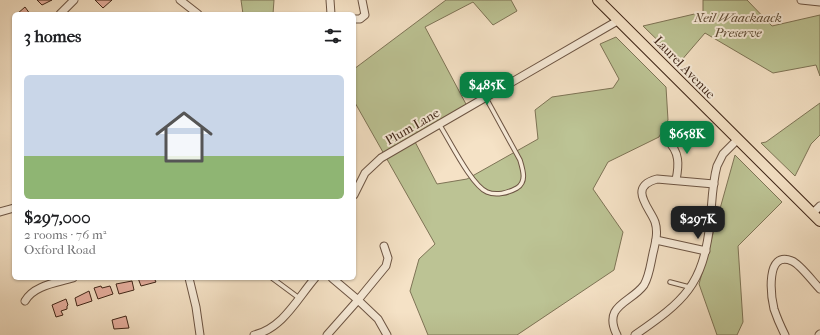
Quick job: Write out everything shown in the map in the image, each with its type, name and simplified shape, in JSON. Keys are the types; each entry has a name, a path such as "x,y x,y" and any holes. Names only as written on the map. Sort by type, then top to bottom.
{"main road":[{"name":"Laurel Avenue","path":"599,0 737,140 816,209 820,221"}],"street":[{"path":"62,12 74,0"},
{"path":"180,0 195,12"},
{"path":"330,0 331,12"},
{"path":"356,20 360,19 365,15 362,0"},
{"path":"801,0 817,1"},
{"name":"Plum Lane","path":"356,190 363,176 377,161 485,96 619,20"},
{"path":"667,140 673,147 678,158 676,180"},
{"path":"635,335 668,312 690,288 702,266 706,251 714,184 719,162 723,154 737,140"},
{"path":"617,335 613,323 616,310 646,282 656,240 655,223 642,202 643,191 648,183 652,180 663,179 714,184"},
{"path":"0,212 12,209"},
{"path":"656,240 706,251"},
{"path":"327,335 386,266 388,258 384,246"},
{"path":"785,335 774,305 771,273 774,265 781,260 793,261 820,289"},
{"path":"25,301 28,296 36,290 67,280"},
{"path":"189,280 196,307 200,335"},
{"path":"254,335 272,327 281,320 313,280"},
{"path":"334,280 378,319 387,335"}],"lane":[{"path":"439,124 478,185 487,192 498,194 510,192 520,186 523,179 520,160 485,96"},
{"path":"275,280 299,298"},
{"path":"670,282 690,288"}],"green space":[{"path":"241,0 274,0 273,12 243,12"},
{"path":"446,0 511,0 517,11 493,25 473,2 425,27 467,106 413,138 437,184 467,179 538,139 535,110 552,97 613,88 619,79 600,44 616,37 666,87 668,120 659,137 608,162 593,189 623,232 614,270 517,335 428,335 410,291 419,259 435,244 356,105 356,68"},
{"name":"Neil Waackaack Preserve","path":"703,0 747,0 772,26 820,15 820,76 816,65 773,73 705,33 680,62 643,26 703,12"},
{"path":"820,103 820,135 811,144 795,176 761,143 766,142"},
{"path":"735,155 782,202 738,246 743,322 737,335 717,335 699,284"}],"building":[{"path":"37,0 52,0 42,5"},
{"path":"95,0 112,0 103,8"},
{"path":"25,7 29,12 19,12"},
{"path":"139,280 155,280 156,282 141,286"},
{"path":"132,281 134,290 119,294 116,284"},
{"path":"101,286 102,288 110,286 113,294 98,299 94,288"},
{"path":"89,291 92,301 77,306 75,298"},
{"path":"66,299 68,305 67,309 61,311 63,315 56,317 52,305"},
{"path":"126,316 129,328 114,329 112,320"}]}
